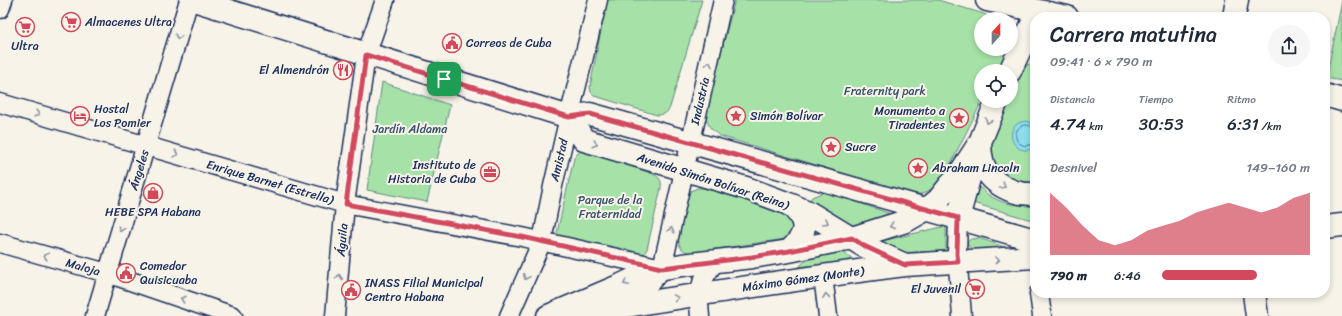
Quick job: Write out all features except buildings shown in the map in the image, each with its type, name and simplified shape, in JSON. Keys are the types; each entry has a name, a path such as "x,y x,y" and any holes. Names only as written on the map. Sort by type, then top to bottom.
{"main road":[{"path":"194,0 366,55 569,117 590,114 1030,239"},
{"path":"979,0 994,12"},
{"path":"987,0 1038,11"},
{"path":"1073,12 1075,0"},
{"path":"1235,12 1238,0"},
{"path":"1013,64 1030,28"},
{"path":"1016,64 1019,61 1030,57"},
{"path":"1330,96 1342,100"},
{"path":"958,218 980,142 994,108"},
{"name":"Avenida Simón Bolívar (Reina)","path":"569,117 584,140 746,188 789,204 808,212 864,246 905,265"},
{"path":"980,142 981,157 988,173 994,180 1014,192 1030,194"},
{"path":"548,316 653,270 789,251 852,238 906,221 927,209 950,187 980,142"},
{"path":"789,204 798,212 804,228 802,238 789,251"},
{"path":"1330,226 1342,225"},
{"name":"Máximo Gómez (Monte)","path":"586,315 625,306 905,265 1030,257"},
{"path":"1255,298 1257,316"}],"street":[{"path":"0,9 3,0"},
{"name":"Ángeles","path":"95,316 147,146 189,0"},
{"name":"Águila","path":"335,316 346,204 366,55 385,0"},
{"name":"Amistad","path":"509,316 542,242 553,186 598,0"},
{"name":"Industria","path":"625,306 652,282 662,268 723,0"},
{"name":"Enrique Barnet (Estrella)","path":"0,103 346,204 542,242 662,268"},
{"path":"958,218 957,254 962,316"},
{"name":"Maloja","path":"0,243 107,274 234,316"},
{"path":"700,316 698,295 701,284 705,274 716,261"},
{"path":"823,276 828,316"},
{"path":"1040,298 1042,316"}],"green space":[{"path":"607,0 702,0 670,107 668,111 661,115 595,96 591,92 590,87"},
{"name":"Fraternity park","path":"735,0 938,0 977,12 974,12 974,56 1005,56 1001,64 974,64 974,108 978,108 944,177 932,189 922,194 912,194 720,136 708,124 705,113"},
{"path":"1342,1 1342,81 1330,79 1330,59"},
{"path":"1030,64 1030,183 1020,185 996,174 987,144 1005,108 1018,108 1018,81 1024,69"},
{"name":"Jardín Aldama","path":"382,82 450,105 427,202 367,190"},
{"name":"Parque de la Fraternidad","path":"583,151 653,174 660,180 661,188 647,249 641,256 557,236 574,158 579,152"},
{"path":"975,181 980,188 993,198 1010,204 1030,204 1030,220 966,201"},
{"path":"703,188 785,211 796,225 789,237 785,239 689,252 680,247 678,237 687,195 690,191"},
{"path":"824,192 891,214 858,229 805,205 812,197"},
{"path":"946,226 946,251 891,253 878,242"},
{"path":"979,238 1018,252 972,250 967,242 971,239"},
{"path":"832,252 844,253 860,264 801,270 799,268 809,258"}],"water":[{"path":"1026,121 1030,123 1030,149 1021,149 1016,146 1012,140 1011,134 1013,128"}],"place":[{"name":"Almacenes Ultra","path":"71,22"},
{"name":"Ultra","path":"25,27"},
{"name":"Correos de Cuba","path":"452,43"},
{"name":"El Almendrón","path":"343,70"},
{"name":"Hostal Los Pomier","path":"80,116"},
{"name":"Simón Bolívar","path":"736,116"},
{"name":"Monumento a Tiradentes","path":"959,118"},
{"name":"Sucre","path":"831,147"},
{"name":"Abraham Lincoln","path":"918,168"},
{"name":"Instituto de Historia de Cuba","path":"490,172"},
{"name":"HEBE SPA Habana","path":"153,193"},
{"name":"Comedor Quisicuaba","path":"126,273"},
{"name":"El Juvenil","path":"975,289"},
{"name":"INASS Filial Municipal Centro Habana","path":"351,290"}],"route":[{"path":"366,55 444,79 569,117 590,114 958,218 958,262 905,265 864,246 852,238 752,257 662,268 522,237 346,204 366,55"}]}
